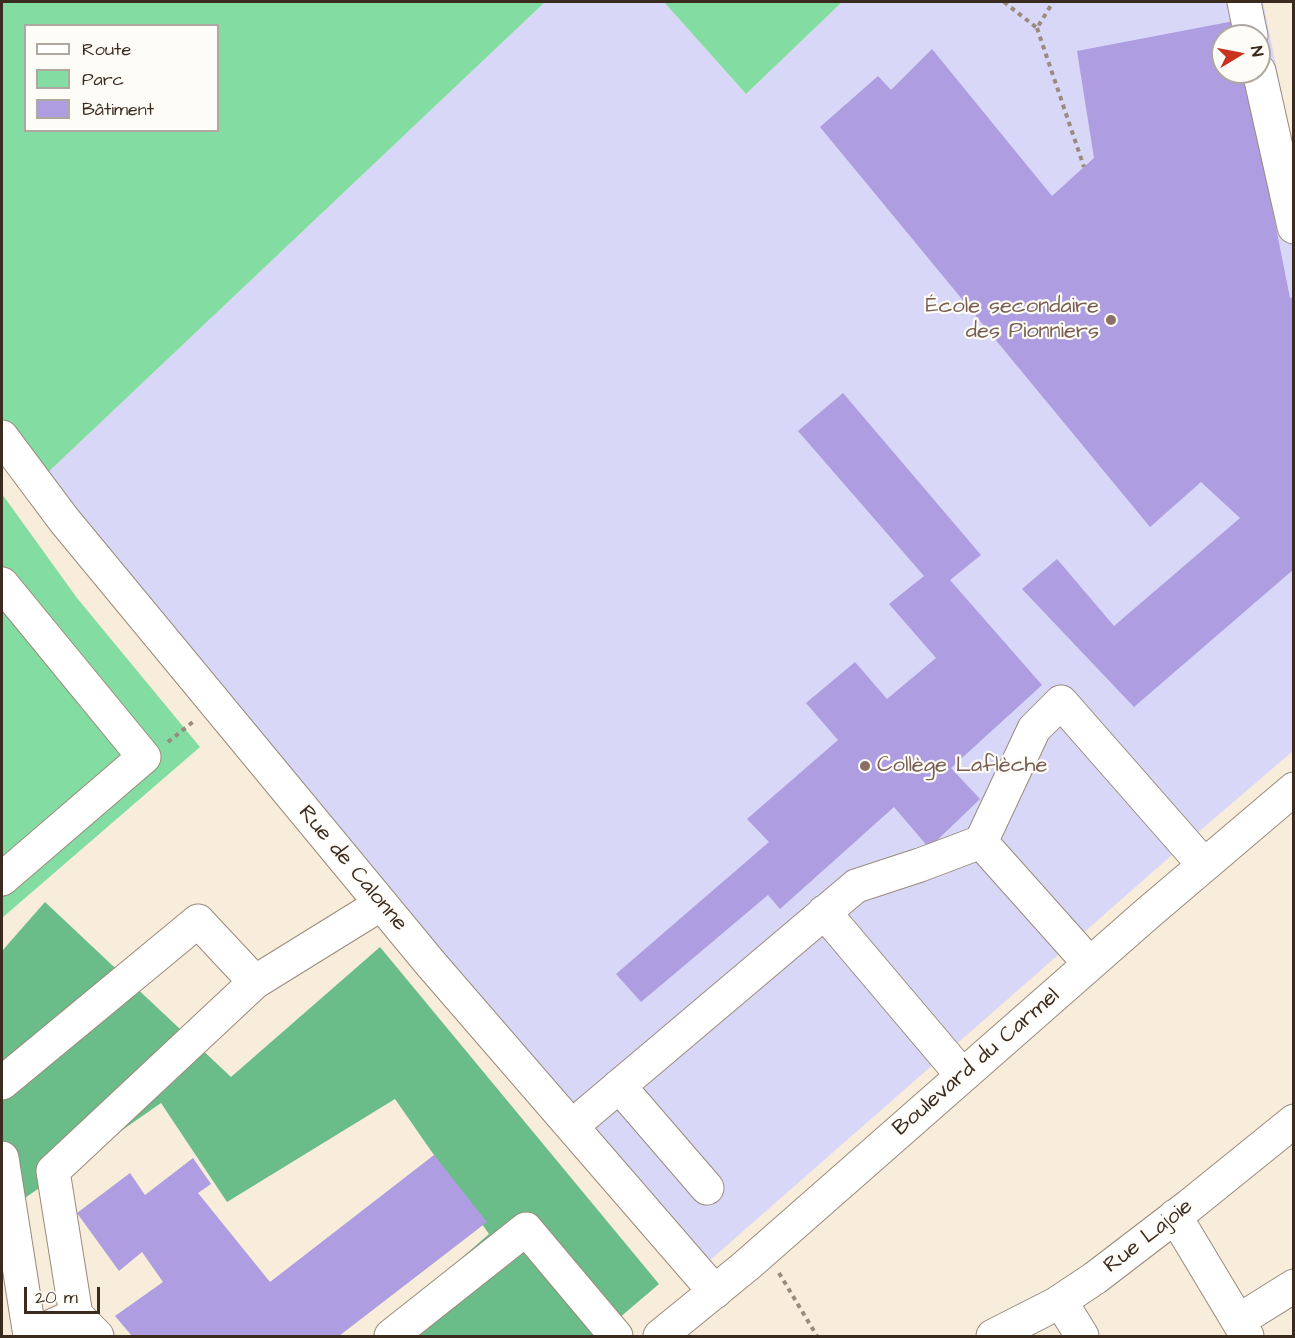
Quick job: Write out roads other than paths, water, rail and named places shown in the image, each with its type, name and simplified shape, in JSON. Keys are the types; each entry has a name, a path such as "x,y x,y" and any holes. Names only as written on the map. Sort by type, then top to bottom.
{"street":[{"path":"1244,2 1249,24"},
{"path":"1262,84 1293,227"},
{"name":"Rue de Calonne","path":"2,437 64,520 215,704 381,903 715,1292"},
{"path":"2,584 144,757 2,879"},
{"path":"572,1126 856,886 920,866 981,842 1034,729 1061,702 1204,865"},
{"name":"Boulevard du Carmel","path":"660,1336 765,1250 962,1075 1293,789"},
{"path":"981,842 1090,964"},
{"path":"2,1158 30,1336 86,1326 53,1171 255,982 381,903"},
{"path":"824,912 962,1075"},
{"path":"2,1083 198,921 255,982"},
{"path":"619,1086 707,1188"},
{"name":"Rue Lajoie","path":"993,1336 1061,1302 1175,1216 1293,1121"},
{"path":"1175,1216 1243,1329 1293,1286"},
{"path":"391,1336 526,1229 616,1336"},
{"path":"1061,1302 1082,1336"}],"place":[{"name":"École secondaire des Pionniers","path":"1111,320"},
{"name":"Collège Laflèche","path":"865,766"}]}
